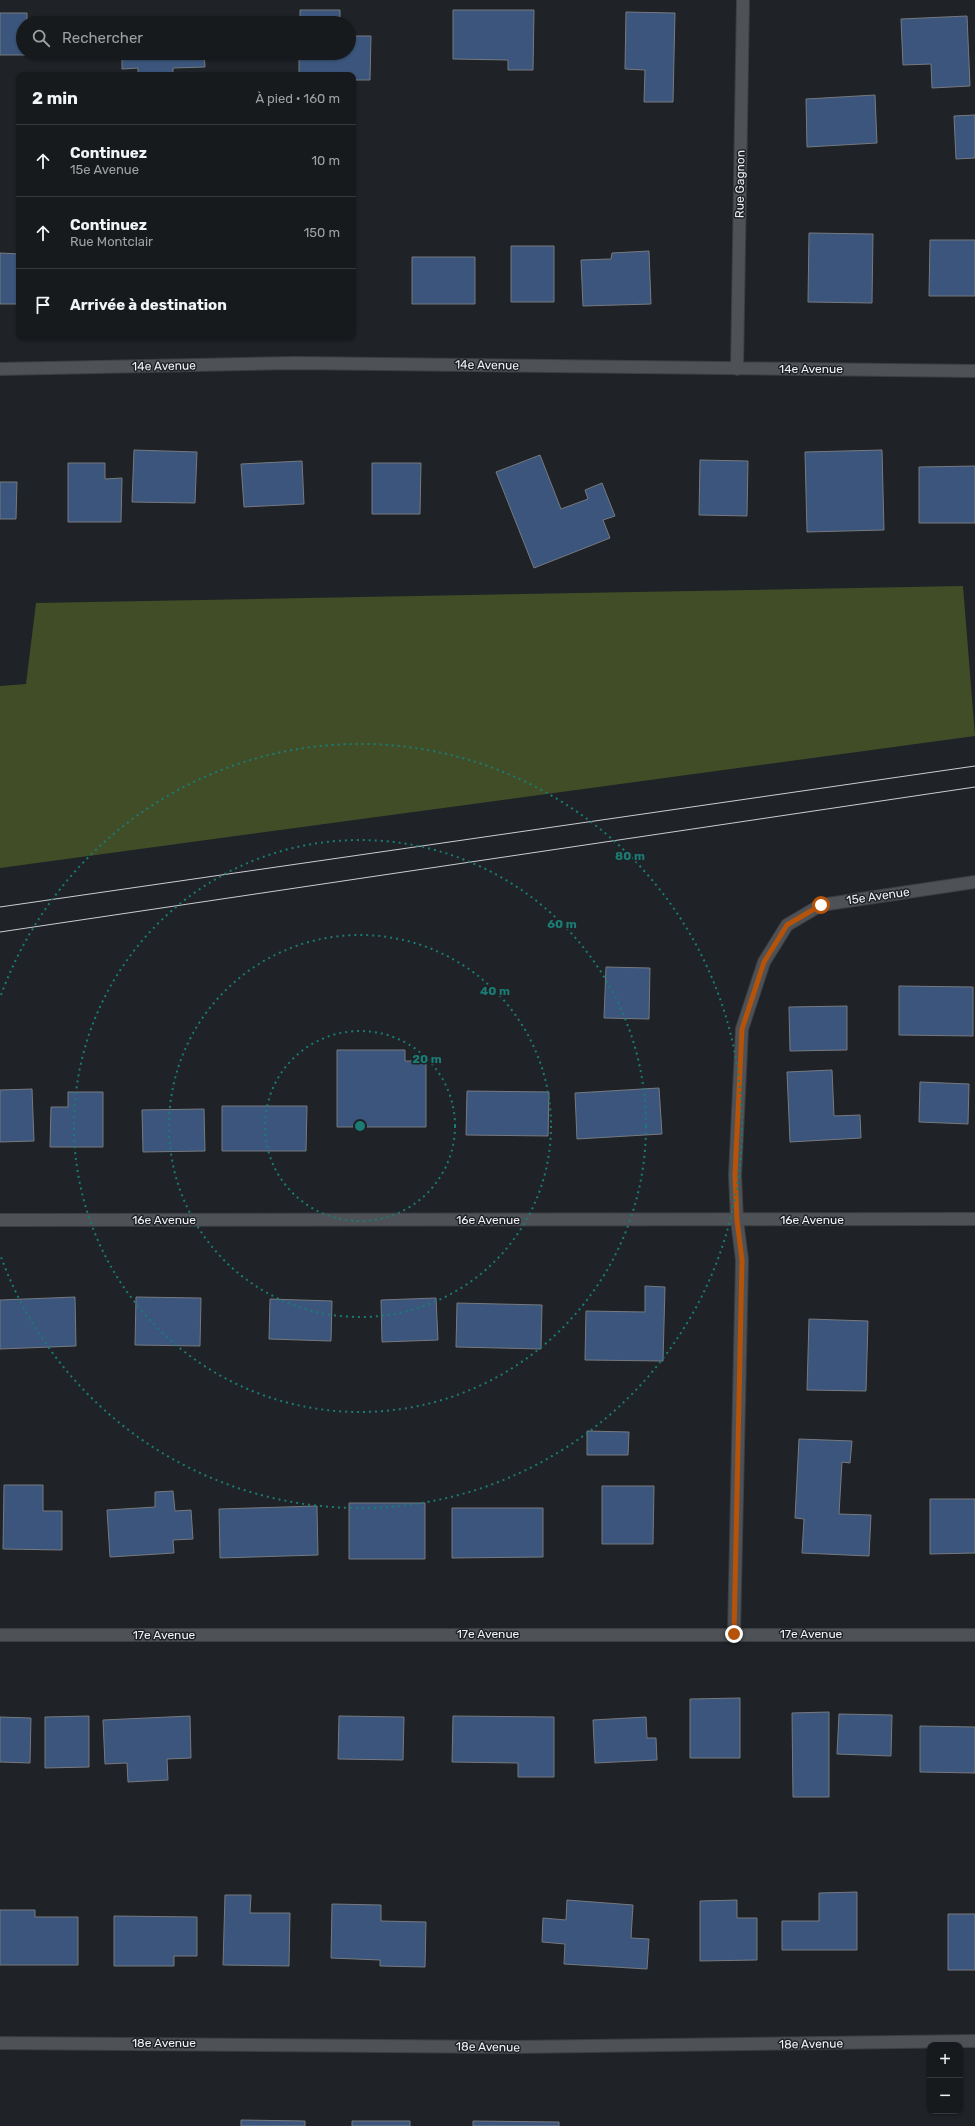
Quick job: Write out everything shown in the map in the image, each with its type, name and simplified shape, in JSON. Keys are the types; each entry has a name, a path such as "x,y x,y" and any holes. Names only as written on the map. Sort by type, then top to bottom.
{"street":[{"name":"Rue Gagnon","path":"737,368 743,0"},
{"name":"14e Avenue","path":"0,369 295,363 975,370"},
{"name":"15e Avenue","path":"737,1220 735,1175 742,1029 764,962 787,925 821,905 975,882"},
{"name":"16e Avenue","path":"0,1220 975,1219"},
{"path":"734,1634 742,1260 737,1220"},
{"name":"17e Avenue","path":"0,1635 975,1635"},
{"name":"18e Avenue","path":"0,2043 513,2047 975,2041"}],"green space":[{"path":"963,586 975,736 0,868 0,686 26,684 36,603"}],"building":[{"path":"300,10 340,10 340,16 300,16"},
{"path":"453,10 534,10 533,70 508,70 508,60 453,59"},
{"path":"626,12 675,13 673,102 644,102 645,70 625,69"},
{"path":"0,13 27,13 27,16 16,16 16,55 0,55"},
{"path":"967,16 970,86 932,88 931,64 903,65 901,19"},
{"path":"356,36 371,36 370,80 356,80 356,72 299,72 299,60 356,60"},
{"path":"122,60 204,60 205,67 173,68 173,72 138,72 138,68 122,69"},
{"path":"875,95 877,143 807,147 806,99"},
{"path":"975,115 975,158 956,159 954,116"},
{"path":"809,233 873,234 872,303 808,302"},
{"path":"930,240 975,240 975,296 929,296"},
{"path":"511,246 554,246 554,302 511,302"},
{"path":"649,251 651,304 583,306 581,260 611,259 612,253"},
{"path":"0,253 16,254 16,304 0,304"},
{"path":"412,257 475,257 475,304 412,304"},
{"path":"134,450 197,452 195,503 132,502"},
{"path":"882,450 884,530 807,532 805,452"},
{"path":"540,455 561,509 588,499 585,490 602,483 615,516 603,520 610,538 534,568 496,472"},
{"path":"700,460 748,461 747,516 699,515"},
{"path":"302,461 304,504 244,507 241,464"},
{"path":"68,463 105,463 105,479 122,478 121,522 68,522"},
{"path":"372,463 421,463 420,514 372,514"},
{"path":"975,466 975,523 919,523 919,467"},
{"path":"0,482 17,482 16,519 0,519"},
{"path":"606,967 650,968 649,1019 604,1018"},
{"path":"899,986 973,987 973,1036 899,1035"},
{"path":"847,1006 847,1050 790,1051 789,1007"},
{"path":"337,1050 405,1050 405,1061 426,1061 426,1127 337,1127"},
{"path":"832,1070 834,1116 860,1115 861,1138 790,1142 787,1072"},
{"path":"920,1082 969,1084 968,1124 919,1122"},
{"path":"659,1088 662,1134 577,1139 575,1093"},
{"path":"32,1089 34,1141 0,1142 0,1090"},
{"path":"467,1091 549,1092 548,1136 466,1135"},
{"path":"68,1092 103,1092 103,1147 50,1147 51,1107 68,1107"},
{"path":"222,1106 307,1106 306,1151 222,1151"},
{"path":"204,1109 205,1151 143,1152 142,1110"},
{"path":"645,1286 665,1287 663,1361 585,1360 586,1311 645,1312"},
{"path":"75,1297 76,1346 0,1349 0,1300"},
{"path":"136,1297 201,1298 200,1346 135,1345"},
{"path":"436,1298 438,1340 382,1342 381,1300"},
{"path":"270,1299 332,1301 331,1341 269,1339"},
{"path":"457,1303 542,1305 541,1349 456,1347"},
{"path":"809,1319 868,1321 866,1391 807,1390"},
{"path":"587,1431 629,1432 628,1455 587,1455"},
{"path":"799,1439 852,1441 850,1463 842,1462 839,1514 871,1515 869,1556 802,1553 804,1519 795,1518"},
{"path":"4,1485 43,1485 43,1511 62,1511 62,1550 3,1549"},
{"path":"602,1486 654,1486 653,1544 602,1544"},
{"path":"173,1491 175,1511 191,1510 193,1539 173,1540 174,1553 110,1557 107,1510 155,1507 155,1492"},
{"path":"930,1499 975,1499 975,1553 930,1554"},
{"path":"349,1503 425,1503 425,1559 349,1559"},
{"path":"317,1506 318,1555 220,1558 219,1509"},
{"path":"452,1508 543,1508 543,1557 452,1558"},
{"path":"740,1698 740,1758 690,1758 690,1699"},
{"path":"829,1712 829,1797 793,1797 792,1713"},
{"path":"839,1714 892,1715 891,1756 837,1754"},
{"path":"89,1716 89,1767 45,1768 45,1717"},
{"path":"190,1716 191,1758 167,1759 168,1780 128,1782 127,1763 105,1764 103,1720"},
{"path":"339,1716 404,1717 403,1760 338,1759"},
{"path":"453,1716 554,1717 554,1777 518,1777 518,1763 452,1762"},
{"path":"0,1717 31,1718 30,1763 0,1762"},
{"path":"646,1717 647,1738 656,1738 657,1760 595,1763 593,1720"},
{"path":"920,1726 975,1727 975,1773 920,1772"},
{"path":"857,1892 857,1950 782,1950 782,1921 819,1921 819,1893"},
{"path":"225,1895 251,1895 250,1913 290,1913 289,1966 223,1965"},
{"path":"567,1900 633,1905 631,1938 649,1939 647,1969 564,1964 565,1944 542,1942 543,1918 566,1920"},
{"path":"737,1900 737,1918 757,1918 757,1960 700,1961 700,1901"},
{"path":"332,1904 381,1905 381,1921 426,1922 425,1967 380,1966 380,1960 331,1958"},
{"path":"0,1910 35,1910 35,1917 78,1917 78,1965 0,1965"},
{"path":"948,1914 975,1914 975,1970 948,1970"},
{"path":"114,1916 197,1917 197,1956 174,1956 174,1966 114,1966"},
{"path":"241,2120 305,2121 305,2126 241,2126"},
{"path":"352,2121 410,2121 410,2126 352,2126"},
{"path":"473,2121 559,2122 559,2126 473,2126"}],"tram line":[{"path":"0,907 975,766"},
{"path":"0,932 975,787"}],"route":[{"path":"734,1634 742,1260 737,1220 735,1175 742,1029 764,962 787,925 821,905"}]}
